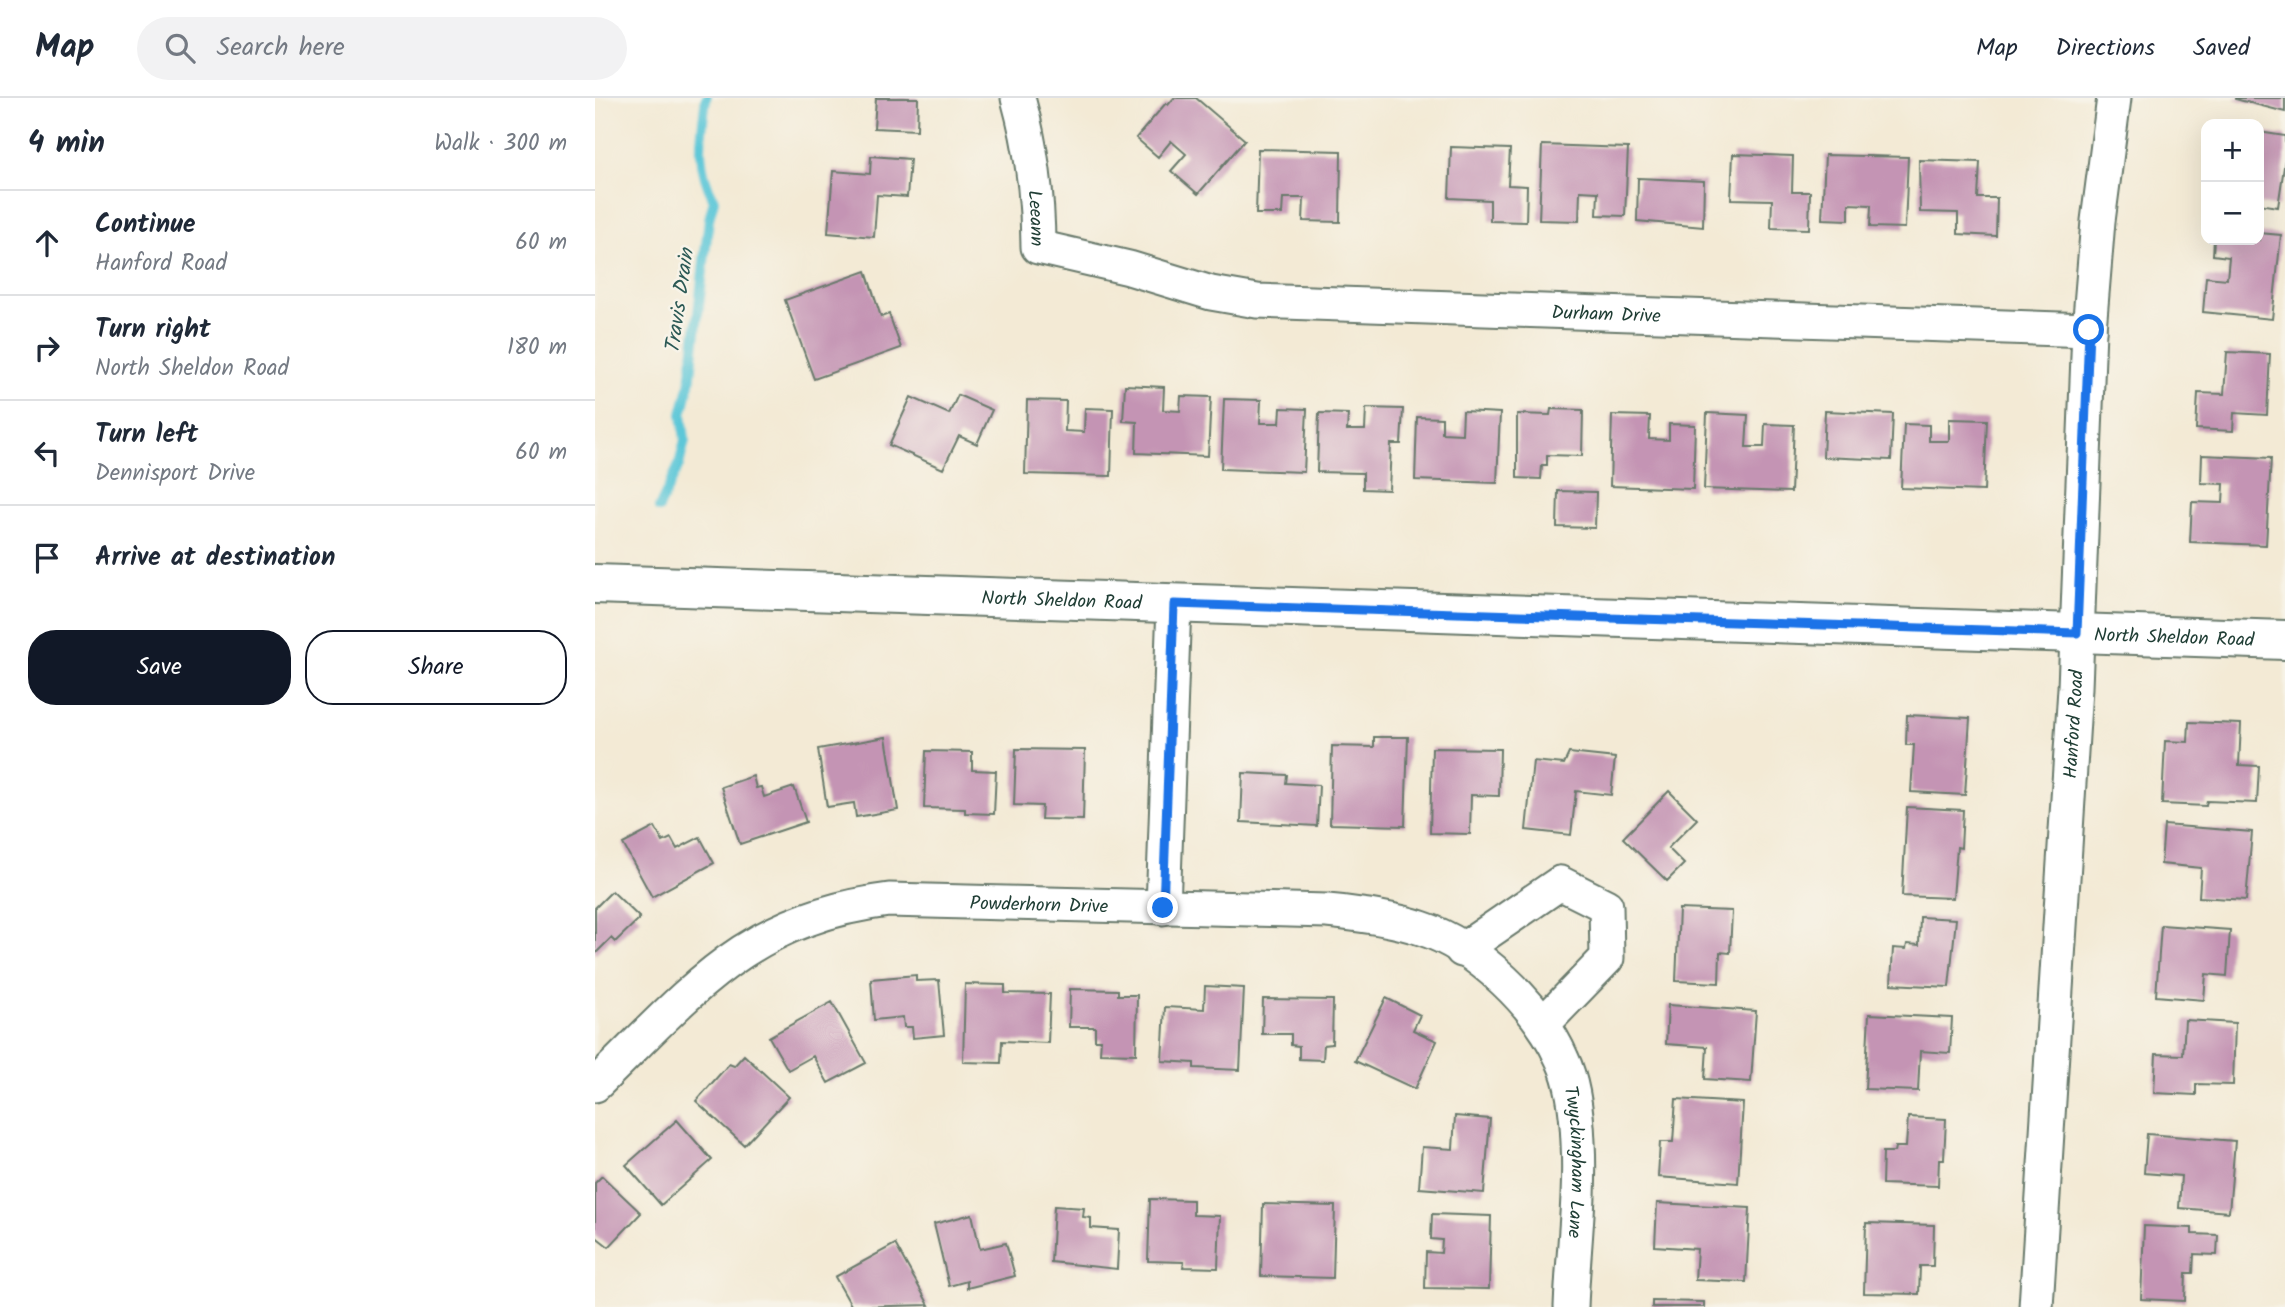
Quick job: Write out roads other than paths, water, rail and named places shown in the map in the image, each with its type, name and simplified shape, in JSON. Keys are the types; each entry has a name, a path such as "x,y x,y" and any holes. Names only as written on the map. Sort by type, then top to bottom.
{"street":[{"name":"Leeann","path":"1018,98 1030,140 1038,200 1038,247 1129,268"},
{"name":"Hanford Road","path":"2036,1307 2077,633 2089,330 2098,221 2114,98"},
{"name":"Durham Drive","path":"1129,268 1211,293 1257,301 2089,330"},
{"name":"North Sheldon Road","path":"595,584 2285,640"},
{"path":"1163,908 1174,604"},
{"path":"1462,950 1560,883 1606,906 1607,958 1544,1023"},
{"name":"Powderhorn Drive","path":"595,1085 701,982 753,943 793,923 856,904 889,900 1363,915 1422,928 1462,950 1507,984"},
{"name":"Twyckingham Lane","path":"1507,984 1544,1023 1564,1061 1578,1142 1571,1307"}],"waterway":[{"name":"Travis Drain","path":"659,508 679,465 685,440 682,414 690,383 709,219 714,200 704,174 701,150 706,98"}]}
